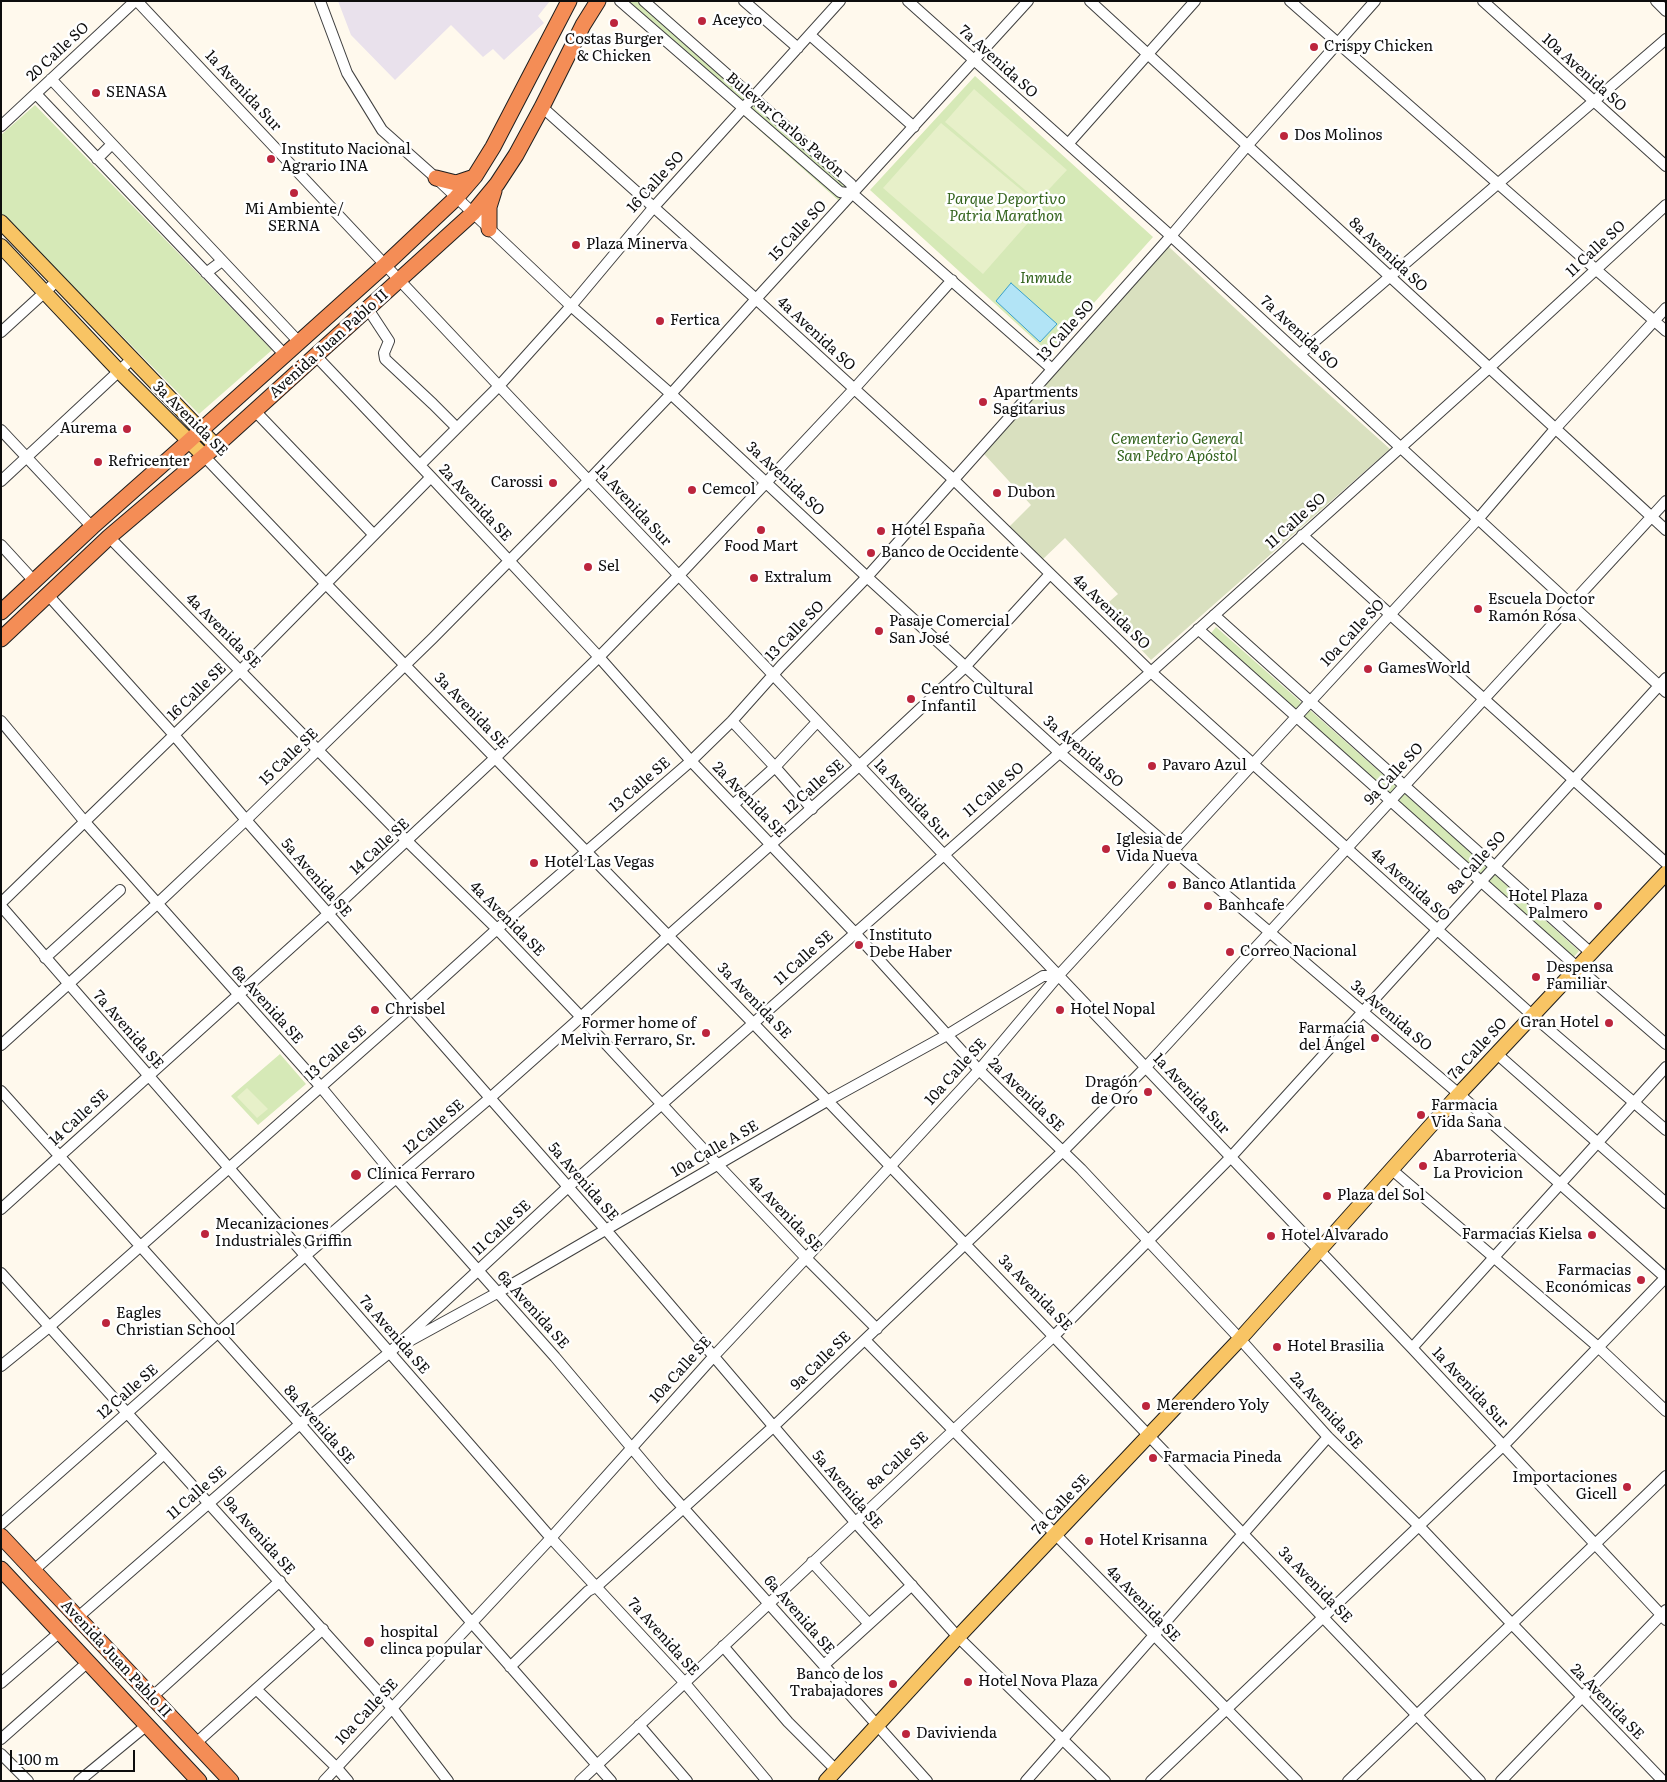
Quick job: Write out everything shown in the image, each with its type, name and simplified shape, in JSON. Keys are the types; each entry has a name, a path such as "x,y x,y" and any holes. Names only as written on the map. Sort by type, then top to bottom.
{"highway":[{"name":"Avenida Juan Pablo II","path":"1,612 92,527 386,264 456,198 475,176 493,147 570,1"},
{"name":"Avenida Juan Pablo II","path":"1,639 109,537 216,446 473,213 497,184 516,155 583,25 598,1"},
{"path":"436,178 456,183 475,176"},
{"path":"490,229 489,207 497,184"},
{"name":"Avenida Juan Pablo II","path":"1,1536 231,1781"},
{"name":"Avenida Juan Pablo II","path":"1,1569 199,1781"}],"main road":[{"name":"3a Avenida SE","path":"1,222 216,446"},
{"name":"3a Avenida SE","path":"1,246 119,371 204,456"},
{"name":"7a Calle SO","path":"1319,1252 1459,1094 1666,873"},
{"name":"7a Calle SE","path":"826,1781 958,1637 1240,1339 1319,1252"}],"street":[{"name":"20 Calle SO","path":"1,126 136,1"},
{"name":"1a Avenida Sur","path":"136,1 386,264 588,481 1504,1445 1595,1545 1664,1615"},
{"name":"3a Avenida SO","path":"320,1 347,73 382,130 436,178 571,306 671,394 867,577 1060,753 1459,1094 1665,1277"},
{"name":"Bulevar Carlos Pavón","path":"620,1 840,192 853,194 851,184 644,1"},
{"path":"744,1 798,48"},
{"name":"16 Calle SO","path":"499,386 571,306 653,208 840,1"},
{"name":"7a Avenida SO","path":"908,1 1171,236 1571,604 1663,685"},
{"name":"15 Calle SO","path":"588,481 671,394 756,298 1028,1"},
{"name":"8a Avenida SO","path":"1090,1 1666,530"},
{"path":"1068,144 1195,1"},
{"path":"1290,1 1666,331"},
{"name":"13 Calle SO","path":"773,676 867,577 1171,236 1247,146 1375,1"},
{"name":"10a Avenida SO","path":"1483,1 1666,166"},
{"path":"1656,1 1666,11"},
{"path":"810,35 914,127"},
{"path":"1300,354 1666,39"},
{"path":"51,79 299,342"},
{"path":"36,94 285,355"},
{"name":"4a Avenida SO","path":"542,107 756,298 953,480 1151,672 1532,1015 1666,1130"},
{"path":"97,159 112,144"},
{"path":"853,194 1052,369"},
{"name":"11 Calle SO","path":"943,855 1151,672 1400,446 1489,368 1666,205"},
{"path":"206,273 222,261"},
{"path":"1,332 58,280"},
{"name":"14 Calle SE","path":"1,1209 408,842 599,657 767,483 952,280"},
{"path":"252,320 266,307"},
{"name":"10a Calle SO","path":"1058,976 1390,615 1666,308"},
{"path":"368,309 389,341 384,353 385,360 457,428"},
{"name":"2a Avenida SE","path":"316,356 599,657 691,761 855,933 979,1070 1063,1150 1240,1339 1328,1437 1419,1526 1663,1781"},
{"path":"1,481 132,359"},
{"path":"420,465 499,386"},
{"path":"255,411 374,535"},
{"path":"1,430 92,527"},
{"name":"3a Avenida SE","path":"204,456 324,584 753,1023 1480,1781"},
{"name":"16 Calle SE","path":"1,904 240,670 431,477"},
{"name":"15 Calle SE","path":"1,1045 158,903 246,820 405,665 588,481"},
{"name":"9a Calle SO","path":"1145,1068 1666,501"},
{"path":"1302,535 1666,862"},
{"name":"4a Avenida SE","path":"109,537 408,842 497,929 806,1258 876,1329"},
{"path":"1,545 34,581"},
{"name":"12 Calle SE","path":"1,1524 305,1256 490,1098 668,936 812,809 966,667 1050,574"},
{"name":"5a Avenida SE","path":"48,595 174,735 410,1008 606,1230 855,1522 958,1637 1106,1781"},
{"path":"1214,615 1591,953"},
{"path":"1198,629 1481,882 1666,1044"},
{"name":"13 Calle SE","path":"1,1366 49,1327 497,929 691,761 732,721 773,676"},
{"name":"8a Calle SO","path":"1230,1158 1574,779 1663,685"},
{"name":"6a Avenida SE","path":"1,721 85,822 320,1086 397,1179 684,1508 876,1726 927,1781"},
{"path":"732,721 776,767 812,809"},
{"path":"733,805 776,767 817,722"},
{"name":"11 Calle SE","path":"77,1618 300,1424 389,1353 568,1187 943,855"},
{"path":"45,958 120,890"},
{"name":"7a Avenida SE","path":"1,904 45,958 389,1353 552,1538 684,1682 768,1781"},
{"name":"10a Calle A SE","path":"389,1353 498,1293 827,1101 947,1035 1043,976 1058,976"},
{"name":"10a Calle SE","path":"324,1781 552,1538 714,1356 979,1070 1058,976"},
{"path":"1497,1054 1666,1203"},
{"path":"1412,1348 1666,1067"},
{"name":"9a Calle SE","path":"510,1667 588,1591 684,1508 773,1427 1063,1150 1145,1068"},
{"name":"8a Avenida SE","path":"1,1091 217,1334 300,1424 611,1781"},
{"name":"8a Calle SE","path":"580,1781 1054,1336 1230,1158"},
{"path":"1391,1169 1597,1346 1666,1411"},
{"name":"9a Avenida SE","path":"1,1274 323,1629 392,1708 448,1781"},
{"path":"1151,1781 1504,1445 1665,1277"},
{"name":"4a Avenida SE","path":"865,1340 952,1431 1297,1781"},
{"path":"1026,1781 1328,1437"},
{"path":"33,1571 164,1454"},
{"path":"1348,1781 1666,1476"},
{"path":"812,1562 869,1624"},
{"path":"152,1697 280,1581"},
{"path":"824,1665 912,1585"},
{"path":"1501,1781 1664,1615"},
{"path":"196,1743 323,1629"},
{"path":"1,1683 60,1632"},
{"path":"723,1646 788,1722 836,1770"},
{"path":"1,1739 88,1662"},
{"path":"256,1689 348,1781"},
{"path":"79,1781 147,1725"},
{"path":"639,1725 688,1781"},
{"path":"1,1754 28,1781"}],"shaded area":[{"path":"338,1 550,1 538,16 544,23 504,60 493,49 483,57 451,25 395,80 351,35"}],"green space":[{"path":"614,1 650,1 864,189 847,208"},
{"name":"Parque Deportivo Patria Marathon","path":"975,76 1153,237 1049,353 870,190"},
{"path":"974,89 1067,170 1038,201 945,122"},
{"path":"35,105 272,350 199,414 1,213 1,135"},
{"path":"941,123 1042,207 983,274 883,188"},
{"name":"Cementerio General San Pedro Apóstol","path":"1168,246 1390,449 1151,660 1102,608 1118,594 1065,538 1042,560 1009,527 1031,505 984,454"},
{"path":"1216,627 1579,951 1571,960 1208,637"},
{"path":"280,1054 306,1084 258,1125 231,1096"},
{"path":"247,1088 268,1109 257,1118 237,1097"}],"water":[{"path":"1011,283 1057,324 1040,342 996,301"}],"place":[{"name":"Aceyco","path":"702,21"},
{"name":"Costas Burger & Chicken","path":"614,23"},
{"name":"Crispy Chicken","path":"1314,47"},
{"name":"SENASA","path":"96,93"},
{"name":"Dos Molinos","path":"1284,136"},
{"name":"Instituto Nacional Agrario INA","path":"271,159"},
{"name":"Mi Ambiente/ SERNA","path":"294,193"},
{"name":"Plaza Minerva","path":"576,245"},
{"name":"Fertica","path":"660,321"},
{"name":"Apartments Sagitarius","path":"983,402"},
{"name":"Aurema","path":"127,429"},
{"name":"Refricenter","path":"98,462"},
{"name":"Carossi","path":"553,483"},
{"name":"Cemcol","path":"692,490"},
{"name":"Dubon","path":"997,493"},
{"name":"Food Mart","path":"761,530"},
{"name":"Hotel España","path":"881,531"},
{"name":"Banco de Occidente","path":"871,553"},
{"name":"Sel","path":"588,567"},
{"name":"Extralum","path":"754,578"},
{"name":"Escuela Doctor Ramón Rosa","path":"1478,609"},
{"name":"Pasaje Comercial San José","path":"879,631"},
{"name":"GamesWorld","path":"1368,669"},
{"name":"Centro Cultural Infantil","path":"911,699"},
{"name":"Pavaro Azul","path":"1152,766"},
{"name":"Iglesia de Vida Nueva","path":"1106,849"},
{"name":"Hotel Las Vegas","path":"534,863"},
{"name":"Banco Atlantida","path":"1172,885"},
{"name":"Banhcafe","path":"1208,906"},
{"name":"Hotel Plaza Palmero","path":"1598,906"},
{"name":"Instituto Debe Haber","path":"859,945"},
{"name":"Correo Nacional","path":"1230,952"},
{"name":"Despensa Familiar","path":"1536,977"},
{"name":"Chrisbel","path":"375,1010"},
{"name":"Hotel Nopal","path":"1060,1010"},
{"name":"Gran Hotel","path":"1609,1023"},
{"name":"Former home of Melvin Ferraro, Sr.","path":"706,1033"},
{"name":"Farmacia del Ángel","path":"1375,1038"},
{"name":"Dragón de Oro","path":"1148,1092"},
{"name":"Farmacia Vida Sana","path":"1421,1115"},
{"name":"Abarroteria La Provicion","path":"1423,1166"},
{"name":"Clínica Ferraro","path":"356,1175"},
{"name":"Plaza del Sol","path":"1327,1196"},
{"name":"Mecanizaciones Industriales Griffin","path":"205,1234"},
{"name":"Farmacias Kielsa","path":"1592,1235"},
{"name":"Hotel Alvarado","path":"1271,1236"},
{"name":"Farmacias Económicas","path":"1641,1280"},
{"name":"Eagles Christian School","path":"106,1323"},
{"name":"Hotel Brasilia","path":"1277,1347"},
{"name":"Merendero Yoly","path":"1146,1406"},
{"name":"Farmacia Pineda","path":"1153,1458"},
{"name":"Importaciones Gicell","path":"1627,1487"},
{"name":"Hotel Krisanna","path":"1089,1541"},
{"name":"hospital clinca popular","path":"369,1642"},
{"name":"Hotel Nova Plaza","path":"968,1682"},
{"name":"Banco de los Trabajadores","path":"893,1684"},
{"name":"Davivienda","path":"906,1734"}],"park label":[{"name":"Inmude","path":"1046,279"}]}
